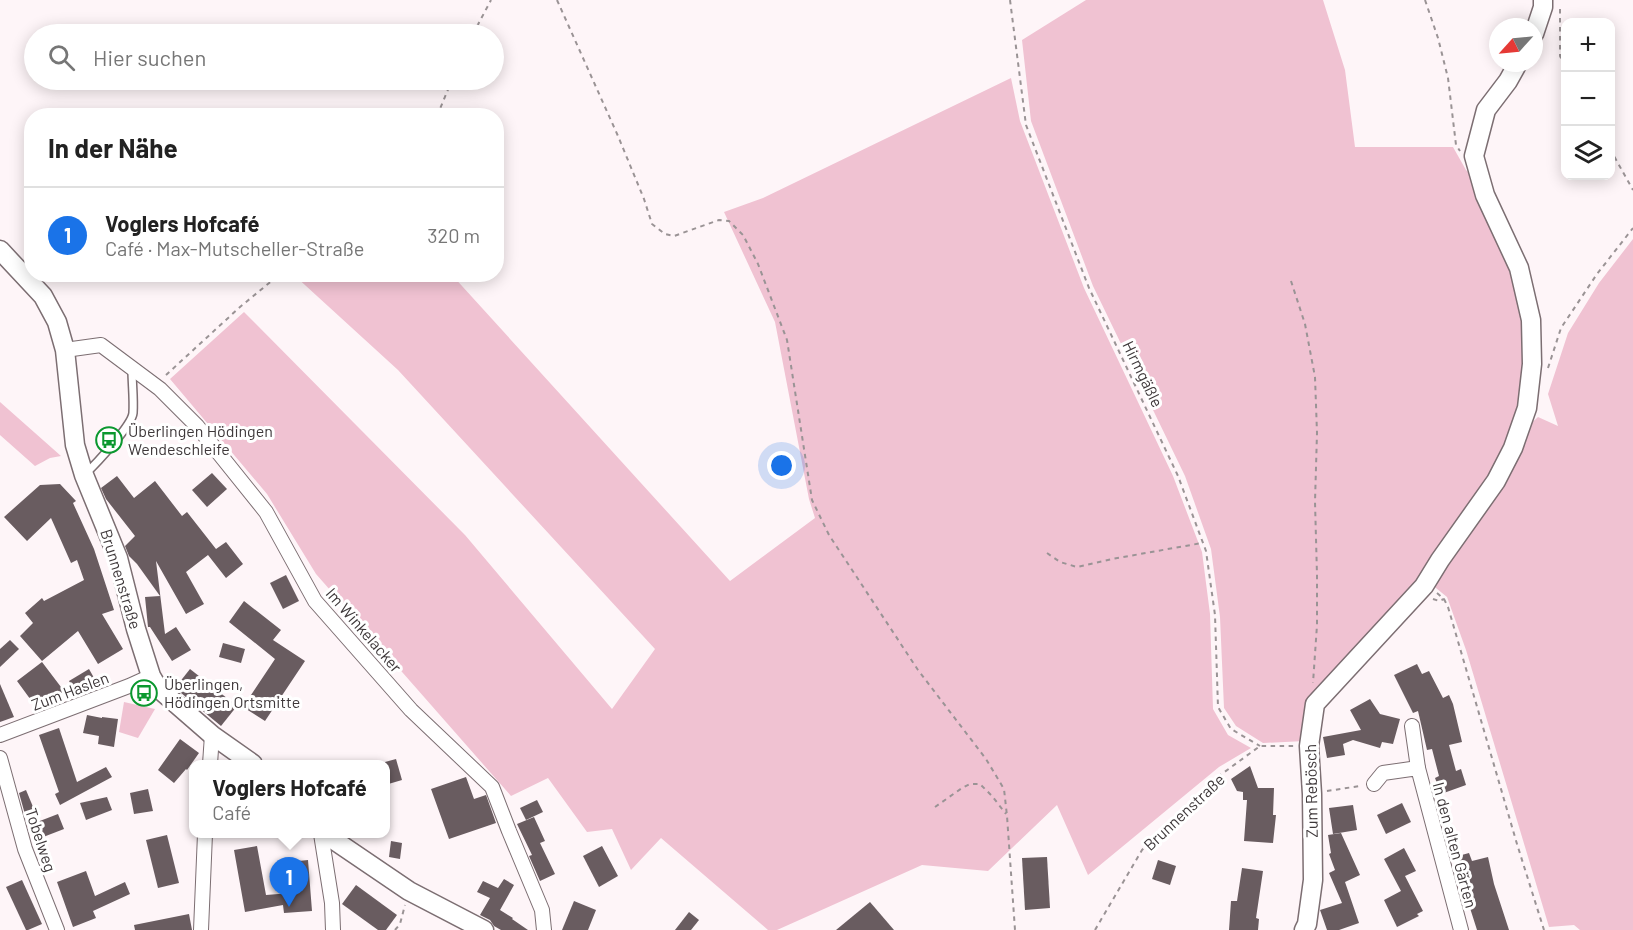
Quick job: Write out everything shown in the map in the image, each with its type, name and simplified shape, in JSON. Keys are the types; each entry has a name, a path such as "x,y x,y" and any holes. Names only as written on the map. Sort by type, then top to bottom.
{"street":[{"path":"1539,18 1543,6 1552,3"},
{"path":"1315,704 1428,593 1440,560 1496,481 1514,448 1527,408 1532,364 1531,320 1519,268 1485,195 1474,156 1486,110 1513,72"},
{"name":"Brunnenstraße","path":"0,250 24,276"},
{"name":"Brunnenstraße","path":"30,282 43,296 57,322 65,350 75,445 84,475 118,558 151,676 158,688 212,735 247,760"},
{"name":"Im Winkelacker","path":"65,350 101,345 159,389 197,426 266,512 315,600 411,710 492,787 542,910 544,930"},
{"name":"Zum Haslen","path":"0,735 129,687 151,676"},
{"name":"Zum Rebösch","path":"1304,930 1307,924 1313,880 1309,746 1315,704"},
{"name":"In den alten Gärten","path":"1412,726 1418,768 1461,930"},
{"path":"210,760 212,735"},
{"name":"Tobelweg","path":"0,758 25,849 57,930"},
{"name":"In den alten Gärten","path":"1374,784 1383,773 1418,768"},
{"path":"201,930 205,838"},
{"path":"324,838 333,930"},
{"path":"329,838 409,891 484,930"}],"lane":[{"path":"84,475 105,453 133,416 132,369"}],"path":[{"path":"478,24 491,0"},
{"path":"557,0 618,136 644,198 652,224 665,234 674,236 719,220 729,221 743,235 758,264 787,340 812,500 829,535 865,592 918,670 986,759 1004,789 1016,930"},
{"name":"Hirmgäßle","path":"1010,0 1026,125 1089,288 1179,476 1206,551 1215,615 1218,707 1232,729 1260,746"},
{"path":"1425,0 1448,78 1456,145 1460,152"},
{"path":"1552,3 1561,58"},
{"path":"440,108 448,90"},
{"path":"1615,157 1633,190"},
{"path":"1547,370 1561,328 1597,274 1633,228"},
{"path":"1291,281 1305,324 1315,377 1317,625 1313,686 1315,704"},
{"path":"159,389 166,374 270,282"},
{"path":"1047,553 1060,562 1077,567 1202,543"},
{"path":"1428,593 1444,598 1448,607 1544,930"},
{"path":"1428,593 1439,601 1444,598"},
{"path":"1260,746 1309,746"},
{"name":"Brunnenstraße","path":"1095,930 1142,850 1219,776 1260,746"},
{"path":"934,807 970,784 980,784 1007,816"},
{"path":"1312,794 1374,784"},
{"path":"396,930 400,924 409,891"}],"shaded area":[{"path":"1086,0 1323,0 1345,70 1355,147 1453,147 1466,170 1473,177 1513,267 1526,321 1528,361 1510,446 1419,586 1311,703 1305,741 1263,743 1236,726 1224,708 1220,617 1211,549 1185,476 1093,286 1031,121 1022,40"},
{"path":"1011,78 1020,121 1084,288 1173,476 1202,552 1210,614 1213,709 1228,735 1251,748 1219,767 1088,875 1057,805 988,871 922,865 777,930 768,930 661,838 631,870 612,829 587,832 548,778 511,796 316,574 267,494 170,379 244,312 465,535 612,709 655,649 398,370 302,282 458,282 730,581 815,518 809,499 775,322 724,212 763,198"},
{"path":"1633,239 1633,930 1580,930 1574,925 1549,927 1466,650 1447,597 1431,584 1526,428 1538,417 1558,426 1548,394 1568,333 1599,283"},
{"path":"0,402 61,456 50,458 35,466 0,435"},
{"path":"124,702 155,709 138,738 119,732"}],"building":[{"path":"212,473 227,489 207,507 192,490"},
{"path":"117,476 134,498 155,481 182,516 187,512 216,549 226,542 243,564 226,578 208,555 186,572 204,604 186,614 156,561 165,634 176,627 191,650 172,661 148,627 145,597 160,596 129,556 125,546 135,536 106,499 101,488"},
{"path":"60,484 76,501 73,503 94,549 114,610 102,614 123,649 98,664 78,631 42,661 20,636 33,623 25,613 42,598 44,601 84,580 77,560 71,563 51,518 27,541 4,517 40,485"},
{"path":"286,575 299,601 283,609 270,583"},
{"path":"244,601 281,630 273,640 305,661 265,721 243,707 275,659 229,622"},
{"path":"10,640 19,649 0,667 0,649"},
{"path":"223,643 245,649 241,663 219,657"},
{"path":"42,662 64,691 53,700 50,697 36,707 17,681"},
{"path":"1417,664 1422,674 1429,671 1443,698 1449,695 1462,742 1449,745 1456,771 1461,769 1466,785 1441,794 1435,778 1439,776 1432,749 1427,750 1418,711 1413,713 1394,675"},
{"path":"89,669 98,685 77,696 69,681"},
{"path":"190,669 237,706 221,726 175,688"},
{"path":"0,684 14,717 0,722"},
{"path":"1370,699 1380,714 1400,719 1393,744 1382,742 1380,748 1353,740 1343,744 1345,755 1327,758 1323,737 1361,730 1350,710"},
{"path":"87,715 118,719 114,747 98,744 99,736 83,733"},
{"path":"59,728 77,782 106,767 112,777 60,805 55,794 59,792 39,735"},
{"path":"180,739 199,753 194,760 189,760 189,767 174,783 158,770"},
{"path":"396,759 402,780 390,784 390,761"},
{"path":"1250,766 1258,788 1274,788 1273,815 1276,815 1273,843 1244,841 1247,800 1243,800 1243,792 1237,791 1231,779"},
{"path":"466,777 474,799 486,795 496,823 449,839 431,789"},
{"path":"148,789 153,811 134,814 130,793"},
{"path":"26,790 36,814 26,818 19,793"},
{"path":"107,797 112,810 86,820 80,803"},
{"path":"537,800 543,812 526,820 520,808"},
{"path":"1402,803 1411,822 1386,834 1377,815"},
{"path":"1353,805 1357,830 1333,834 1329,808"},
{"path":"58,814 64,829 38,839 32,824"},
{"path":"534,817 545,841 540,843 555,874 540,881 529,856 532,855 517,824"},
{"path":"1341,833 1360,875 1345,882 1359,923 1339,930 1327,930 1320,910 1342,903 1329,873 1335,870 1329,854 1331,853 1328,835"},
{"path":"167,835 179,883 158,888 146,840"},
{"path":"391,841 402,843 400,859 389,857"},
{"path":"257,846 266,895 291,893 289,862 308,860 312,911 284,913 283,905 245,912 234,850"},
{"path":"602,846 618,876 599,887 583,856"},
{"path":"1404,848 1416,871 1405,876 1423,911 1417,914 1419,916 1397,927 1384,900 1401,891 1384,859"},
{"path":"1469,853 1472,861 1488,857 1509,930 1477,930 1470,908 1473,907 1458,856"},
{"path":"1047,857 1050,908 1025,910 1022,858"},
{"path":"1158,860 1176,866 1170,885 1152,879"},
{"path":"1242,868 1263,871 1256,918 1259,919 1258,930 1229,930 1231,901 1237,901"},
{"path":"86,871 95,896 125,882 130,894 93,911 96,918 73,927 57,882"},
{"path":"504,879 514,885 500,910 528,930 501,930 480,915 490,898 477,892 483,881 498,888"},
{"path":"22,880 42,924 28,930 6,887"},
{"path":"356,885 397,915 386,930 378,930 342,904"},
{"path":"574,901 596,910 588,930 562,930"},
{"path":"870,902 894,930 836,930"},
{"path":"689,912 699,920 691,930 675,930"},
{"path":"189,914 192,930 135,930 134,925"}],"place":[{"name":"Überlingen Hödingen Wendeschleife","path":"109,440"},
{"name":"Überlingen, Hödingen Ortsmitte","path":"144,693"},
{"name":"Voglers Hofcafé","path":"289,907"}]}
